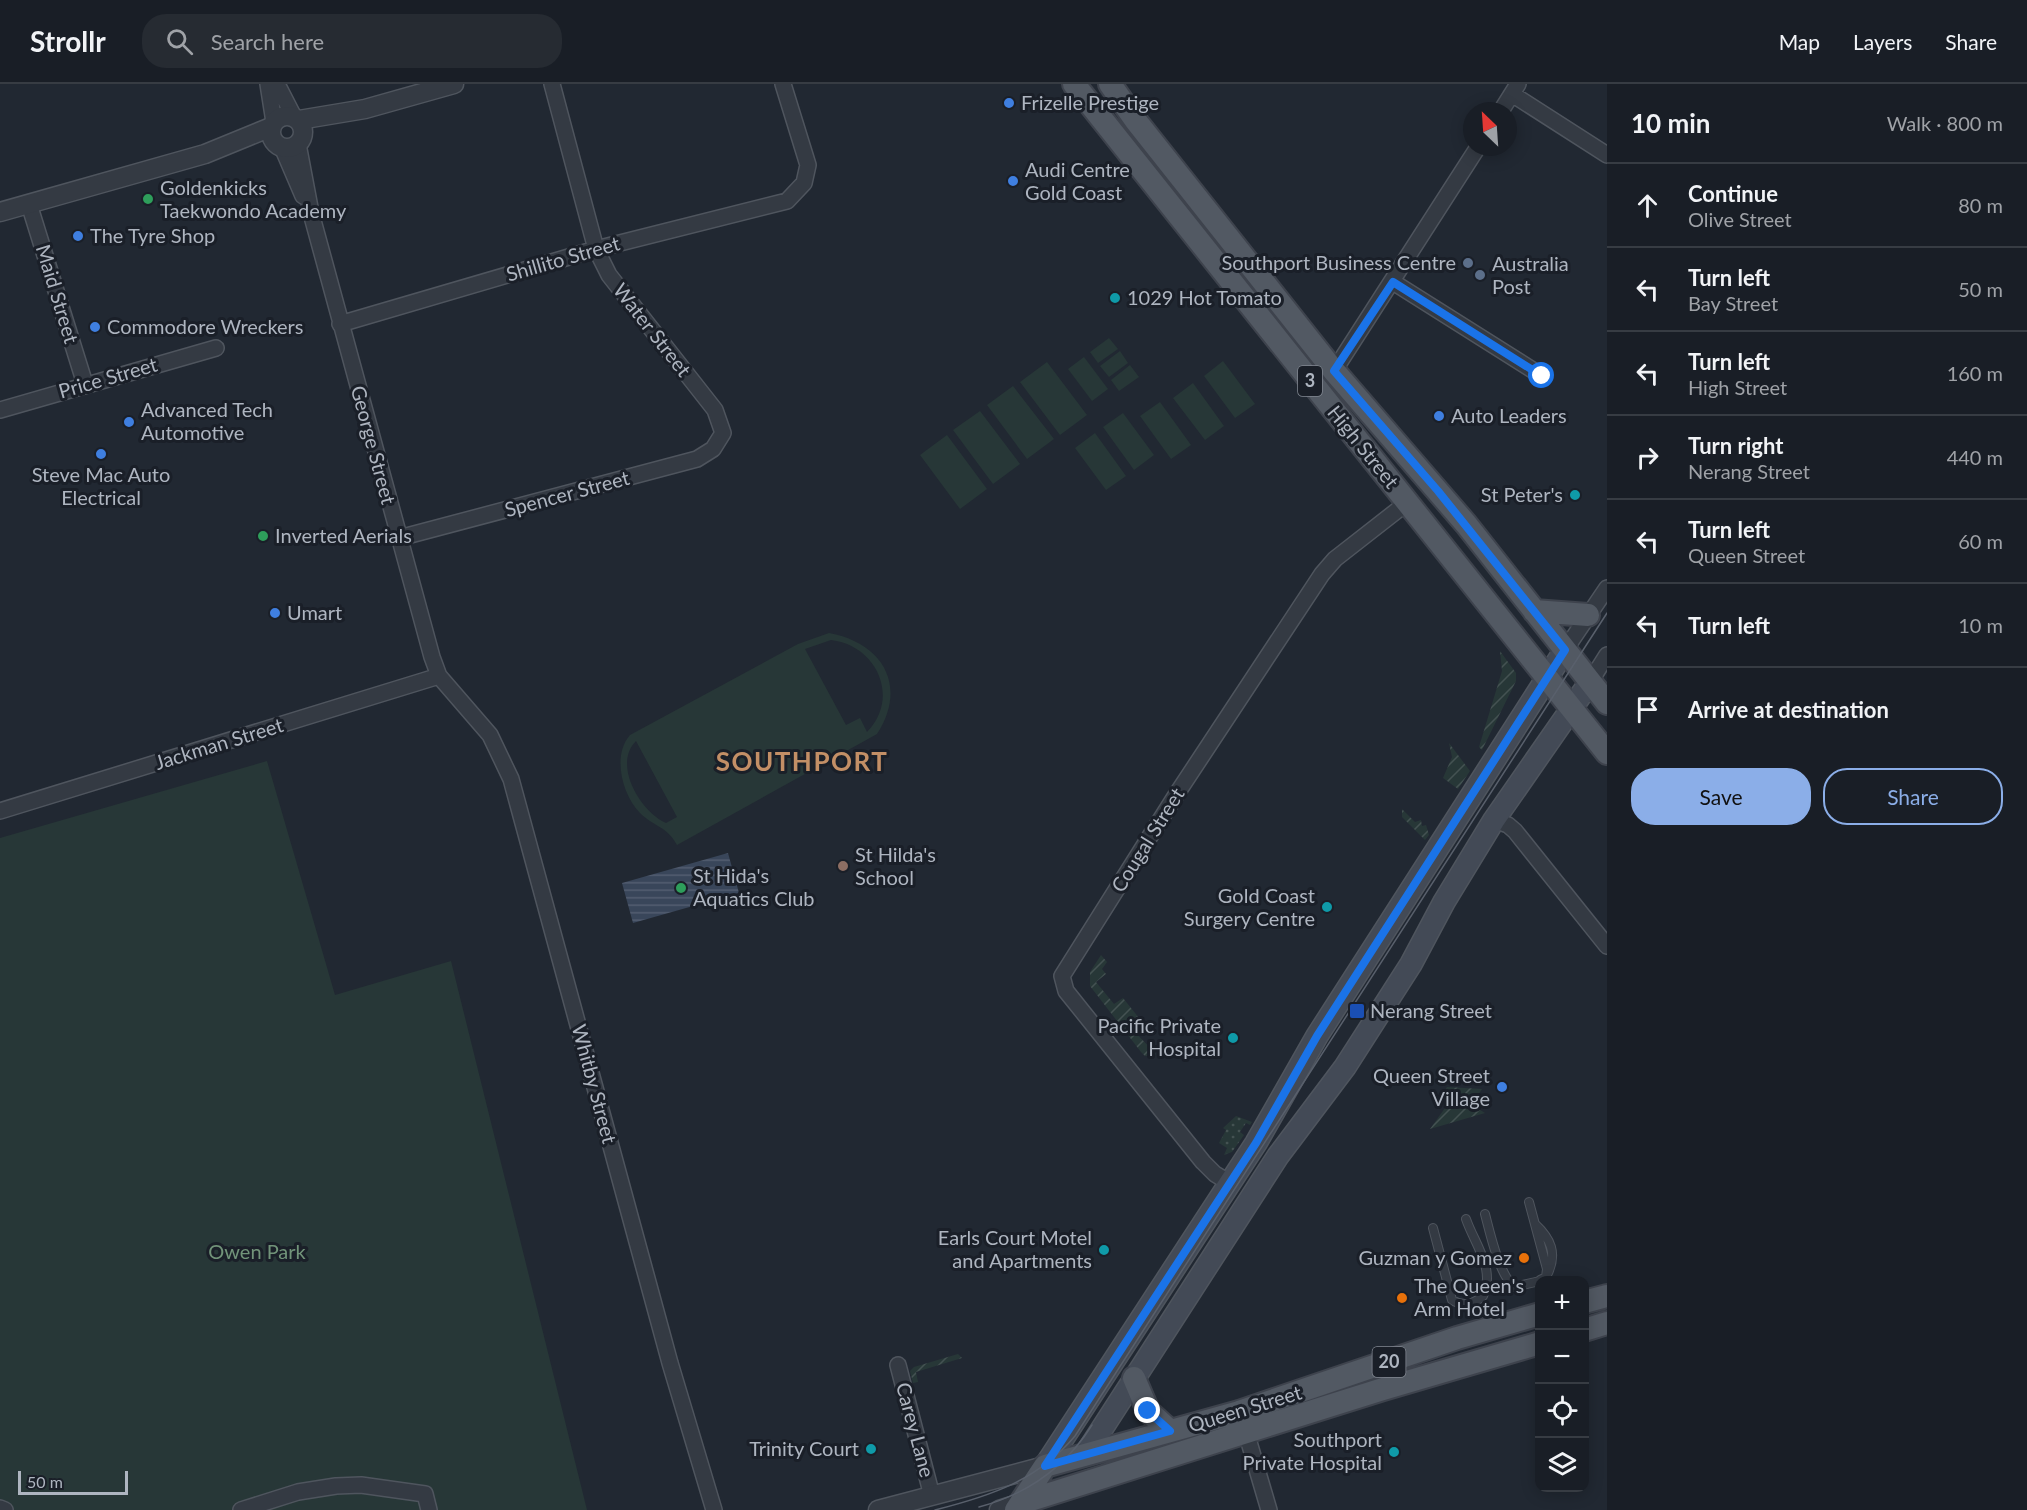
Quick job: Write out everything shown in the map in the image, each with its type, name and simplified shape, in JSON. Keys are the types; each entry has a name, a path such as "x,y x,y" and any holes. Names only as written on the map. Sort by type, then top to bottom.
{"main road":[{"name":"High Street","path":"1074,84 1607,753"},
{"name":"High Street","path":"1110,84 1334,371 1438,491 1607,704"},
{"path":"1534,611 1588,615"},
{"path":"1018,1507 1230,1183 1317,1036 1565,650"},
{"path":"1045,1510 1084,1455 1278,1156 1328,1091 1411,964 1444,902 1494,820 1590,682"},
{"path":"1589,1301 1607,1296"},
{"name":"Queen Street","path":"1045,1466 1239,1412 1457,1338 1535,1315"},
{"path":"1589,1328 1607,1323"},
{"name":"Queen Street","path":"1018,1507 1246,1432 1535,1344"},
{"path":"1134,1378 1148,1411 1170,1431"}],"street":[{"name":"George Street","path":"268,84 287,132"},
{"name":"George Street","path":"277,84 287,132 439,676"},
{"path":"0,212 454,84"},
{"name":"Water Street","path":"552,84 596,249 609,275 714,410 723,433"},
{"name":"Shillito Street","path":"340,324 596,249 788,201 804,183 808,165 783,84"},
{"path":"1507,102 1515,89 1607,154"},
{"path":"1334,371 1472,156"},
{"name":"Maid Street","path":"30,204 85,384"},
{"path":"1393,282 1542,376"},
{"name":"Price Street","path":"0,410 216,348"},
{"name":"Spencer Street","path":"399,538 697,459 713,449 723,433"},
{"name":"Cougal Street","path":"1230,1183 1215,1174 1203,1162 1066,991 1062,976 1176,795 1322,574 1335,559 1408,502"},
{"path":"1565,650 1607,588"},
{"path":"1590,682 1607,655"},
{"name":"Jackman Street","path":"0,811 439,676"},
{"name":"Whitby Street","path":"439,676 490,735 511,779 670,1363 714,1510"},
{"path":"1494,820 1508,825 1515,831 1607,946"},
{"name":"Carey Lane","path":"898,1365 932,1496"},
{"path":"1246,1432 1269,1510"},
{"name":"Queen Street","path":"878,1510 1045,1466"},
{"path":"241,1510 298,1492 361,1485 425,1494 429,1510"},
{"name":"Queen Street","path":"999,1510 1018,1507"},
{"path":"0,1508 5,1510"}],"lane":[{"path":"1529,1202 1548,1274 1546,1276"},
{"path":"1485,1214 1497,1258 1510,1284 1520,1287 1535,1282"},
{"path":"1433,1228 1452,1300 1470,1304 1483,1296 1488,1283 1484,1258 1473,1239 1467,1219"}],"green space":[{"path":"1109,338 1118,349 1098,363 1090,352"},
{"path":"1120,351 1128,363 1109,377 1100,366"},
{"path":"1084,357 1108,389 1092,401 1068,369"},
{"path":"1223,361 1255,404 1235,418 1204,376"},
{"path":"1047,362 1087,415 1060,435 1020,382"},
{"path":"1130,365 1139,377 1119,391 1111,380"},
{"path":"1193,383 1224,426 1205,440 1173,398"},
{"path":"1013,386 1054,439 1027,459 987,405"},
{"path":"1160,402 1191,445 1171,459 1140,416"},
{"path":"980,411 1020,464 993,484 953,430"},
{"path":"1123,413 1154,455 1134,470 1103,427"},
{"path":"1095,433 1126,476 1106,490 1075,448"},
{"path":"947,435 987,489 960,509 920,455"},
{"path":"829,633 848,638 864,646 876,657 885,669 890,684 890,699 886,716 877,734 677,845 665,830 640,813 628,796 621,764 621,753 625,743 630,735 798,644","holes":["831,640 847,644 860,652 871,662 879,675 882,704 877,718 867,732 860,718 846,725 805,649","636,741 677,817 666,823 647,809 639,799 628,775 629,751"]},
{"path":"1500,651 1516,673 1516,681 1482,750 1479,747 1502,671"},
{"path":"1449,743 1470,771 1458,789 1443,778 1452,757"},
{"name":"Owen Park","path":"267,761 335,995 451,961 587,1510 0,1510 0,838"},
{"path":"1402,809 1415,822 1421,820 1422,826 1426,825 1429,835 1425,840 1402,817"},
{"path":"1101,955 1107,962 1102,969 1106,974 1096,982 1114,1004 1123,998 1139,1018 1130,1027 1156,1054 1153,1056 1145,1056 1141,1052 1090,986 1090,972"},
{"path":"1447,1087 1482,1089 1472,1105 1485,1113 1430,1129 1450,1101 1442,1095"},
{"path":"1236,1116 1252,1122 1250,1125 1246,1123 1240,1132 1244,1135 1232,1152 1224,1155 1227,1148 1219,1143 1226,1130 1223,1128"},
{"path":"958,1354 962,1358 916,1372 918,1382 913,1383 910,1371 914,1367"}],"water":[{"name":"St Hida's Aquatics Club","path":"728,853 739,893 633,923 622,883"}],"tram line":[{"path":"935,1510 975,1499 1011,1485 1045,1465 1075,1436 1607,613"},
{"path":"979,1507 1014,1495 1044,1477 1070,1454 1092,1425"}],"place":[{"name":"Frizelle Prestige","path":"1009,103"},
{"name":"Audi Centre Gold Coast","path":"1013,181"},
{"name":"Goldenkicks Taekwondo Academy","path":"148,199"},
{"name":"The Tyre Shop","path":"78,236"},
{"name":"Southport Business Centre","path":"1468,263"},
{"name":"Australia Post","path":"1480,275"},
{"name":"1029 Hot Tomato","path":"1115,298"},
{"name":"Commodore Wreckers","path":"95,327"},
{"name":"Auto Leaders","path":"1439,416"},
{"name":"Advanced Tech Automotive","path":"129,422"},
{"name":"Steve Mac Auto Electrical","path":"101,454"},
{"name":"St Peter's","path":"1575,495"},
{"name":"Inverted Aerials","path":"263,536"},
{"name":"Umart","path":"275,613"},
{"name":"St Hilda's School","path":"843,866"},
{"name":"St Hida's Aquatics Club","path":"681,888"},
{"name":"Gold Coast Surgery Centre","path":"1327,907"},
{"name":"Nerang Street","path":"1357,1011"},
{"name":"Pacific Private Hospital","path":"1233,1038"},
{"name":"Queen Street Village","path":"1502,1087"},
{"name":"Earls Court Motel and Apartments","path":"1104,1250"},
{"name":"Guzman y Gomez","path":"1524,1258"},
{"name":"The Queen's Arm Hotel","path":"1402,1298"},
{"name":"Trinity Court","path":"871,1449"},
{"name":"Southport Private Hospital","path":"1394,1452"}],"district":[{"name":"SOUTHPORT","path":"802,762"}],"route":[{"path":"1148,1411 1170,1431 1045,1466 1256,1143 1298,1066 1473,797 1565,650 1466,524 1334,371 1393,282 1542,376"}]}
